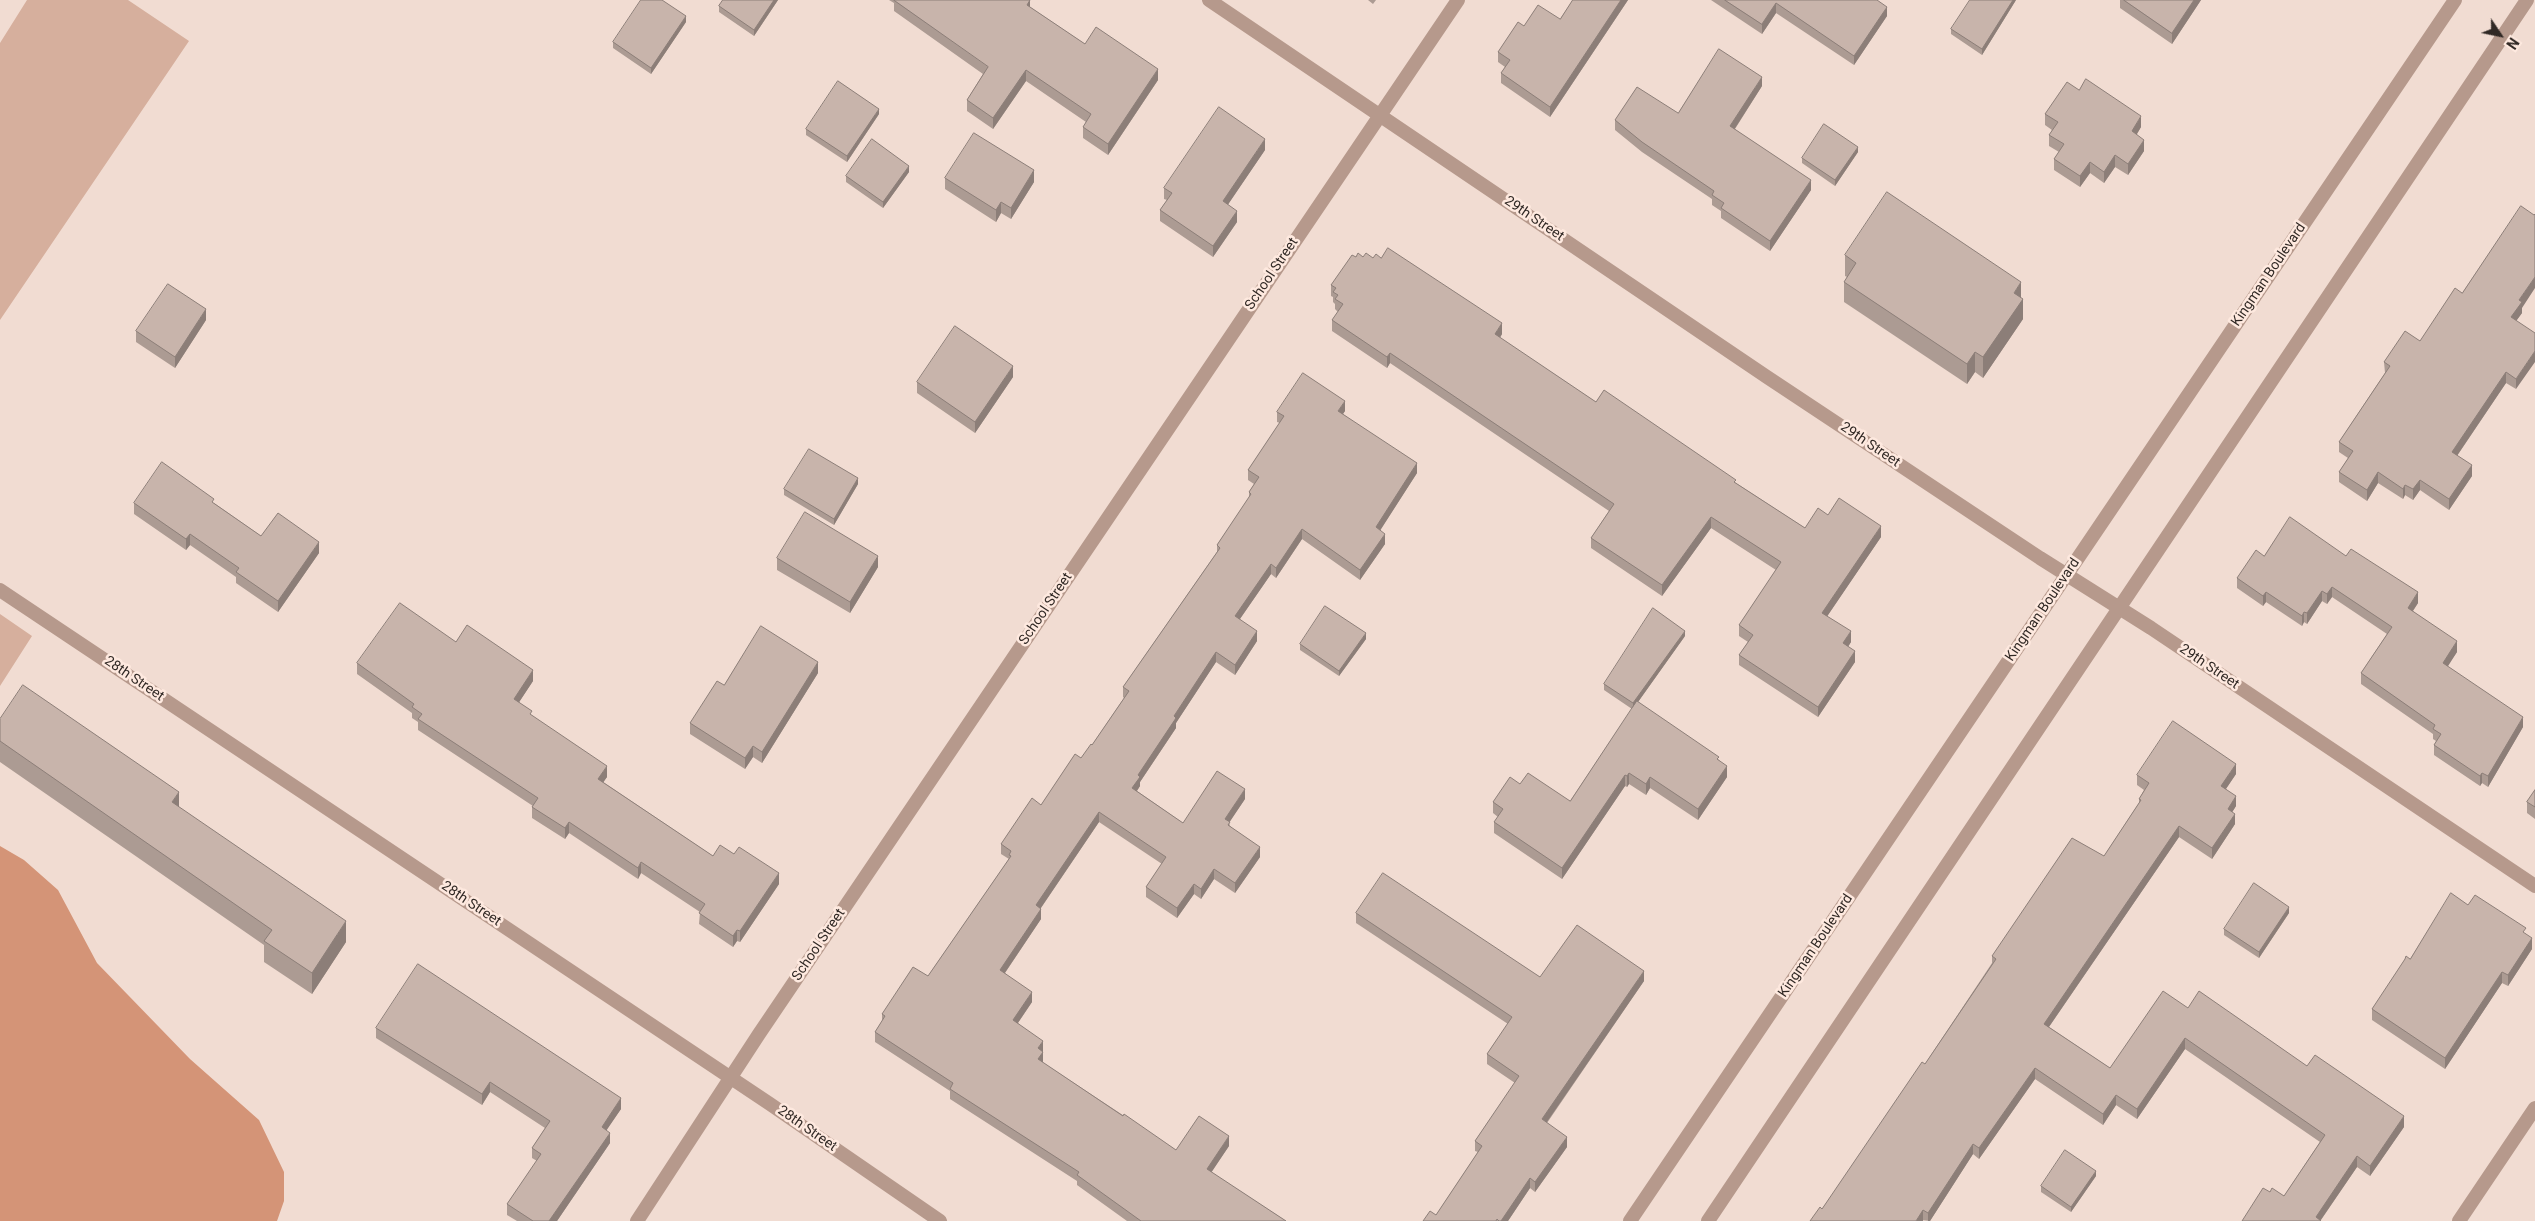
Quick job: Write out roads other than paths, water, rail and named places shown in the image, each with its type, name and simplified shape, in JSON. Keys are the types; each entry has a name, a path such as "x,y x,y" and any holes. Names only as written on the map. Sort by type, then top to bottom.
{"street":[{"name":"29th Street","path":"1209,0 1767,376 2535,886"},
{"name":"School Street","path":"637,1221 730,1077 1458,0"},
{"name":"Kingman Boulevard","path":"1630,1221 2455,0"},
{"path":"1708,1221 2527,0"},
{"name":"28th Street","path":"0,590 730,1077 940,1221"},
{"path":"2459,1221 2535,1108"}]}
